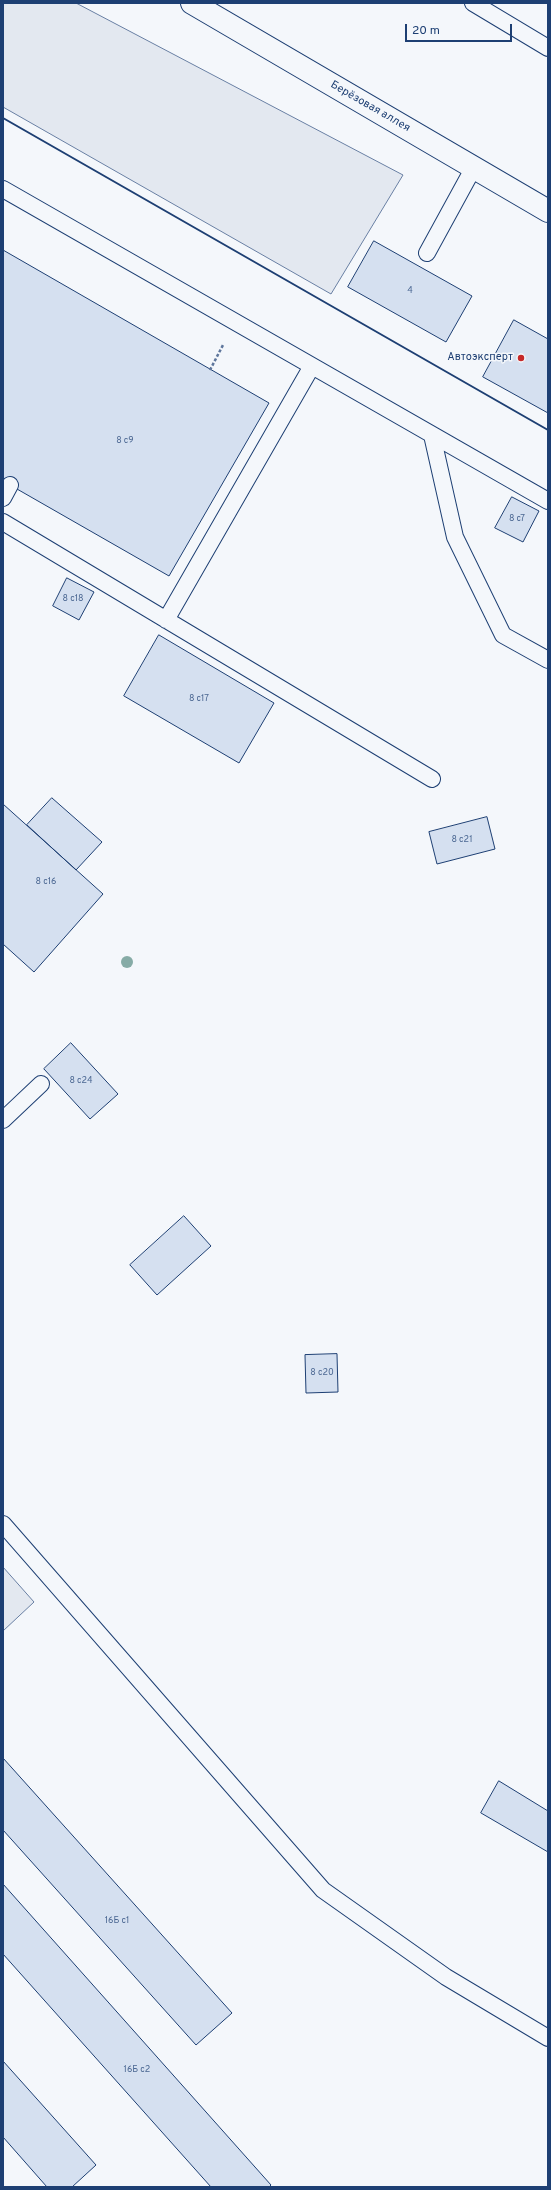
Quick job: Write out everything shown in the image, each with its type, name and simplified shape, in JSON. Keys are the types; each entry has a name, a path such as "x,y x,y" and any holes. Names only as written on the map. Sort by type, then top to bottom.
{"main road":[{"name":"Берёзовая аллея","path":"192,3 548,211"}],"lane":[{"path":"473,3 548,48"},
{"path":"428,253 474,167"},
{"path":"3,189 548,501"},
{"path":"166,620 312,366"},
{"path":"432,435 455,537 503,635 548,660"},
{"path":"3,522 432,778"},
{"path":"3,1120 41,1084"},
{"path":"3,1524 323,1890 446,1977 548,2038"}],"shaded area":[{"path":"3,3 76,3 403,175 331,294 3,107"},
{"path":"3,1567 34,1602 3,1631"}],"building":[{"path":"374,241 472,296 446,342 348,287"},
{"path":"3,250 269,403 169,576 3,481"},
{"name":"Автоэксперт","path":"514,320 548,339 548,413 483,377"},
{"path":"512,497 539,511 523,542 495,528"},
{"path":"67,578 94,592 79,620 53,606"},
{"path":"159,635 274,703 239,763 124,696"},
{"path":"52,798 102,842 76,870 27,825"},
{"path":"3,804 103,894 34,972 3,944"},
{"path":"487,817 495,849 437,864 429,832"},
{"path":"71,1043 118,1094 90,1119 44,1069"},
{"path":"184,1216 211,1246 157,1295 130,1265"},
{"path":"337,1354 338,1392 306,1393 305,1355"},
{"path":"3,1758 232,2013 196,2045 3,1830"},
{"path":"499,1781 548,1811 548,1852 481,1813"},
{"path":"3,1884 271,2185 269,2187 211,2187 3,1954"},
{"path":"3,2061 96,2165 72,2187 47,2187 3,2137"}],"wall":[{"path":"3,118 548,430"}],"place":[{"name":"Автоэксперт","path":"521,358"}]}
